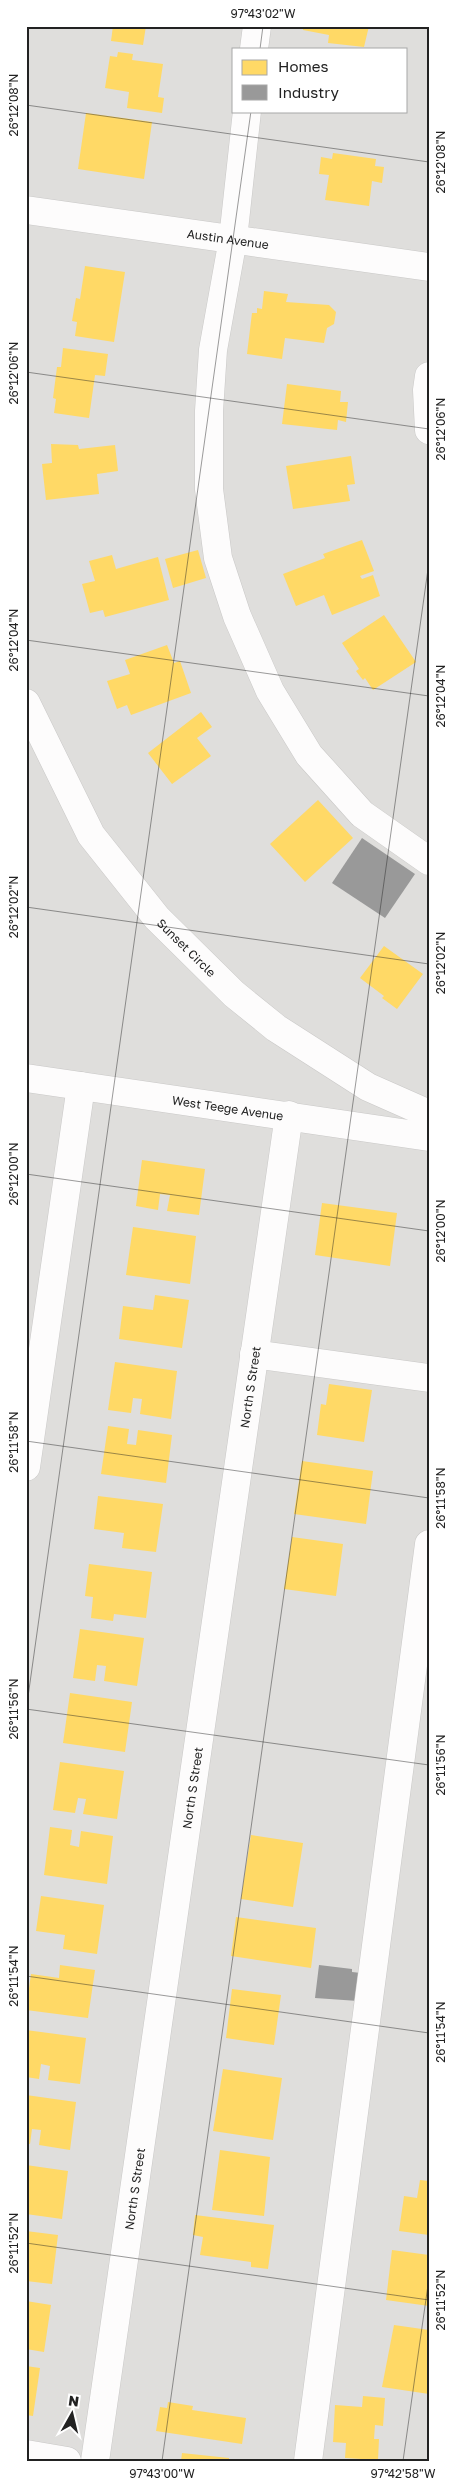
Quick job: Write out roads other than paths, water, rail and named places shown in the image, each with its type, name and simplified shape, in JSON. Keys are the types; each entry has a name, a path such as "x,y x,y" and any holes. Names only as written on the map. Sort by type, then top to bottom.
{"street":[{"path":"254,48 257,26"},
{"path":"247,112 233,239 213,350 209,411 208,489 218,558 238,616 270,691 309,755 362,814 429,861"},
{"name":"Austin Avenue","path":"26,210 429,267"},
{"path":"429,376 427,390 429,430"},
{"name":"Sunset Circle","path":"26,703 91,836 157,918 234,994 276,1028 368,1086 429,1114"},
{"name":"West Teege Avenue","path":"26,1078 429,1137"},
{"path":"26,1468 81,1086"},
{"name":"North S Street","path":"95,2461 289,1115"},
{"path":"254,1354 429,1378"},
{"path":"308,2461 429,1544"},
{"path":"26,2454 67,2461"}]}
